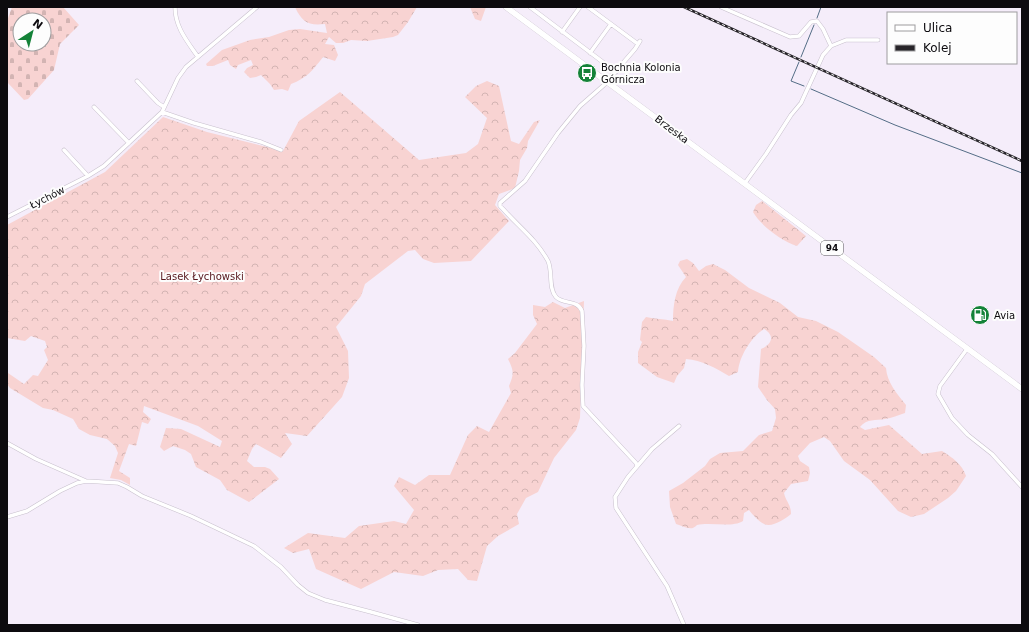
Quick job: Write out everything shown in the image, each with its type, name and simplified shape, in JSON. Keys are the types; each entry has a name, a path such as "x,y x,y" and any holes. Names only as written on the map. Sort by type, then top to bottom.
{"main road":[{"name":"Brzeska","path":"506,7 745,183"},
{"name":"94","path":"745,183 1022,389"}],"street":[{"path":"175,7 181,33 198,57"},
{"name":"Łychów","path":"7,217 88,176 104,166 162,112 182,71 257,7"},
{"path":"530,7 616,72"},
{"path":"535,11 538,7"},
{"path":"562,32 580,7"},
{"path":"588,7 639,43 607,82 580,106 558,133 525,181 520,187 500,202 500,206 510,217 529,233 543,252 548,262 553,292 556,297 575,303 581,308 584,346 582,385 583,406 638,466"},
{"path":"721,7 790,36 799,36 811,22 817,21 823,29 831,46"},
{"path":"590,53 611,24"},
{"path":"745,183 791,115 801,103 823,55 831,46 846,40 878,40"},
{"path":"137,81 158,103 164,107"},
{"path":"94,107 129,143"},
{"path":"162,112 194,123 261,142 281,150"},
{"path":"64,150 88,176"},
{"path":"967,348 940,386 938,394 952,418 968,435 992,454 1022,487"},
{"path":"679,426 652,449 616,494 615,502 616,508 667,586 684,625"},
{"path":"7,443 36,459 86,481 118,483 128,487 142,496 191,516 247,542 274,561 308,593 325,600 418,625"},
{"path":"7,518 27,511 71,486 86,481"}],"green space":[{"path":"12,7 63,7 79,25 60,44 54,70 28,99 24,100 7,82 7,21"},
{"path":"295,7 417,7 398,35 393,37 367,41 351,40 343,43 336,43 329,37 325,44 334,45 338,55 335,61 323,57 309,73 291,84 288,91 282,89 274,90 261,75 250,78 244,72 247,68 253,65 251,60 238,65 236,69 230,65 228,60 213,66 207,66 206,64 222,50 250,40 269,37 289,30 300,29 327,33 325,24 306,22 300,16"},
{"path":"470,7 486,7 481,21 475,19"},
{"name":"Lasek Łychowski","path":"487,81 499,86 511,141 519,144 534,122 540,120 528,141 527,148 520,160 515,188 499,194 495,205 509,221 471,261 434,263 423,259 415,250 408,251 365,284 361,296 336,327 348,351 349,378 342,397 307,436 285,433 292,444 281,458 256,444 247,461 254,467 265,467 270,469 279,479 249,502 227,490 220,480 196,467 191,454 185,450 173,446 164,451 160,447 166,428 181,429 220,447 222,441 198,426 144,406 143,412 151,419 148,424 142,422 136,446 129,444 119,471 130,478 130,485 121,480 110,478 118,453 115,446 107,439 90,435 79,429 73,419 53,410 43,408 10,388 7,384 8,373 24,384 33,375 38,376 48,360 44,350 47,347 45,341 31,336 25,341 7,338 7,225 105,172 163,117 207,132 283,151 299,121 340,92 419,160 466,153 478,144 487,118 465,97 476,86"},
{"path":"762,201 806,236 797,246 785,241 761,223 753,212 756,205"},
{"path":"687,259 693,263 699,271 706,266 713,264 725,270 749,288 780,303 798,317 816,321 838,332 874,357 886,368 890,383 906,405 905,413 888,419 869,421 860,427 865,430 889,425 922,454 942,451 960,465 966,476 956,491 924,514 911,517 898,511 870,480 844,461 830,441 824,437 810,443 798,456 800,461 809,467 810,473 808,481 791,484 784,493 791,514 782,520 771,525 767,525 758,520 749,510 744,513 743,521 733,524 703,524 692,528 687,528 676,524 670,507 669,491 683,483 705,466 710,459 720,453 743,451 759,435 772,431 776,418 775,409 758,387 761,349 770,343 771,340 770,335 764,329 750,342 746,348 738,372 729,376 703,363 686,359 684,368 677,376 674,383 657,377 638,363 638,352 642,342 640,340 642,322 646,317 673,321 673,309 677,292 682,281 686,277 678,265 680,261"},
{"path":"584,301 580,418 576,430 554,458 538,492 526,498 517,514 519,524 498,536 487,546 477,581 468,580 458,569 438,570 423,576 394,572 361,589 316,569 309,549 293,553 284,548 308,533 345,538 359,526 394,521 406,524 414,510 394,486 399,477 415,485 429,475 450,475 468,435 477,426 489,432 511,393 509,386 513,372 508,359 515,353 537,324 533,315 533,305 545,307 553,302 565,308"}],"waterway":[{"path":"817,18 821,7"},
{"path":"801,57 814,25"},
{"path":"799,62 791,81 804,86"},
{"path":"811,89 895,125 1022,173"}],"railway":[{"path":"684,7 1022,161"}],"place":[{"name":"Bochnia Kolonia Górnicza","path":"587,73"},
{"name":"Avia","path":"980,315"}]}
